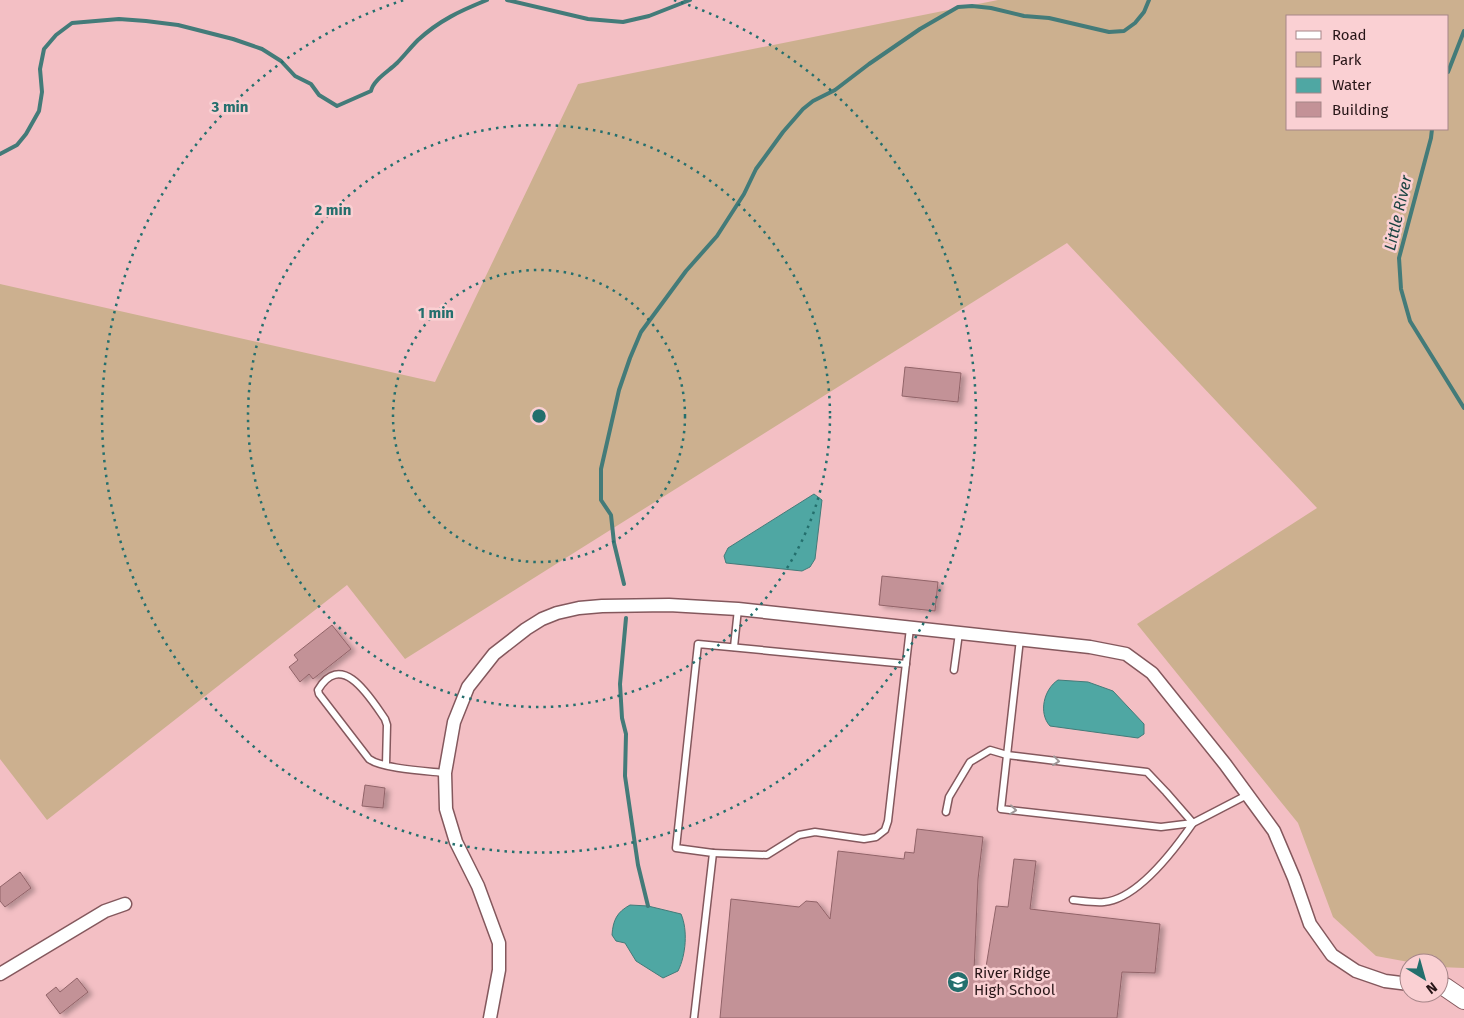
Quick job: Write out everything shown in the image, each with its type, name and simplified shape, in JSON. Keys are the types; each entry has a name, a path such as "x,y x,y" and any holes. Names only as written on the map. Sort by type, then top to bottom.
{"main road":[{"path":"1449,991 1464,1000"}],"street":[{"path":"490,1018 499,970 499,943 478,886 456,842 446,808 445,773 454,722 468,687 494,654 509,640 542,619 557,613 579,608 602,606 669,605 738,609 1020,640 1126,654 1136,660 1160,681 1225,764 1274,831 1294,878 1310,924 1332,954 1356,971 1386,981 1399,983"},
{"path":"0,974 105,911 124,904"},
{"path":"1449,988 1464,990"}],"lane":[{"path":"734,647 738,609"},
{"path":"906,664 698,644 676,848 713,853 767,855 799,835 815,832 864,839 876,837 885,830 888,822 906,664 910,628"},
{"path":"954,670 959,633"},
{"path":"1020,640 1001,809 1161,827 1193,823 1247,795"},
{"path":"386,765 387,725 385,719 359,683 352,678 340,675 328,678 318,690 319,694 369,759 386,765 445,773"},
{"path":"946,812 949,797 970,762 990,750 1007,754 1147,772 1193,823"},
{"path":"1073,900 1105,902 1123,897 1156,869 1173,851 1193,823"},
{"path":"694,1018 713,853"}],"green space":[{"path":"998,0 1464,0 1464,968 1449,967 1449,953 1399,953 1399,960 1376,956 1333,917 1298,823 1137,624 1317,508 1067,243 405,659 347,585 47,820 0,759 0,284 435,382 578,84"}],"water":[{"path":"814,494 822,500 815,559 810,567 802,571 726,563 724,556 728,548"},
{"path":"1058,680 1088,682 1113,691 1144,724 1144,734 1138,738 1050,726 1044,715 1044,702 1049,689"},
{"path":"630,905 648,906 681,914 685,927 685,942 683,958 678,971 663,978 636,961 625,943 616,941 612,935 613,925 619,914"}],"building":[{"path":"905,367 961,373 958,402 902,396"},
{"path":"882,576 938,582 935,611 879,605"},
{"path":"332,625 351,649 313,679 309,674 300,682 289,667 298,660 294,655"},
{"path":"365,785 385,788 383,808 362,806"},
{"path":"917,829 983,837 978,879 974,971 985,973 996,906 1008,907 1014,859 1036,861 1030,909 1160,924 1155,973 1122,972 1117,1018 720,1018 731,899 799,907 806,901 817,902 830,919 838,851 904,859 905,852 914,853"},
{"path":"20,872 31,888 5,907 0,901 0,887"},
{"path":"77,978 88,992 60,1014 46,995 56,987 60,992"}],"waterway":[{"path":"0,154 17,145 26,134 39,111 42,92 40,69 44,49 56,35 72,23 119,19 146,21 178,25 233,39 262,49 281,61 295,76 311,84 319,95 337,106 371,91 378,79 397,63 418,40 442,21 487,0"},
{"path":"507,0 588,19 623,22 649,16 690,0"},
{"path":"624,584 614,543 611,515 601,500 601,469 619,390 630,358 641,332 686,271 717,236 744,194 756,169 783,132 803,109 813,101 835,90 920,29 958,7 991,8 1024,16 1049,18 1109,32 1124,31 1135,23 1144,12 1149,0"},
{"name":"Little River","path":"1449,69 1464,31"},
{"name":"Little River","path":"1432,130 1399,258 1401,289 1410,321 1464,408"},
{"path":"626,618 620,684 622,718 626,734 625,776 638,865 648,906"}],"place":[{"name":"River Ridge High School","path":"958,982"}]}
